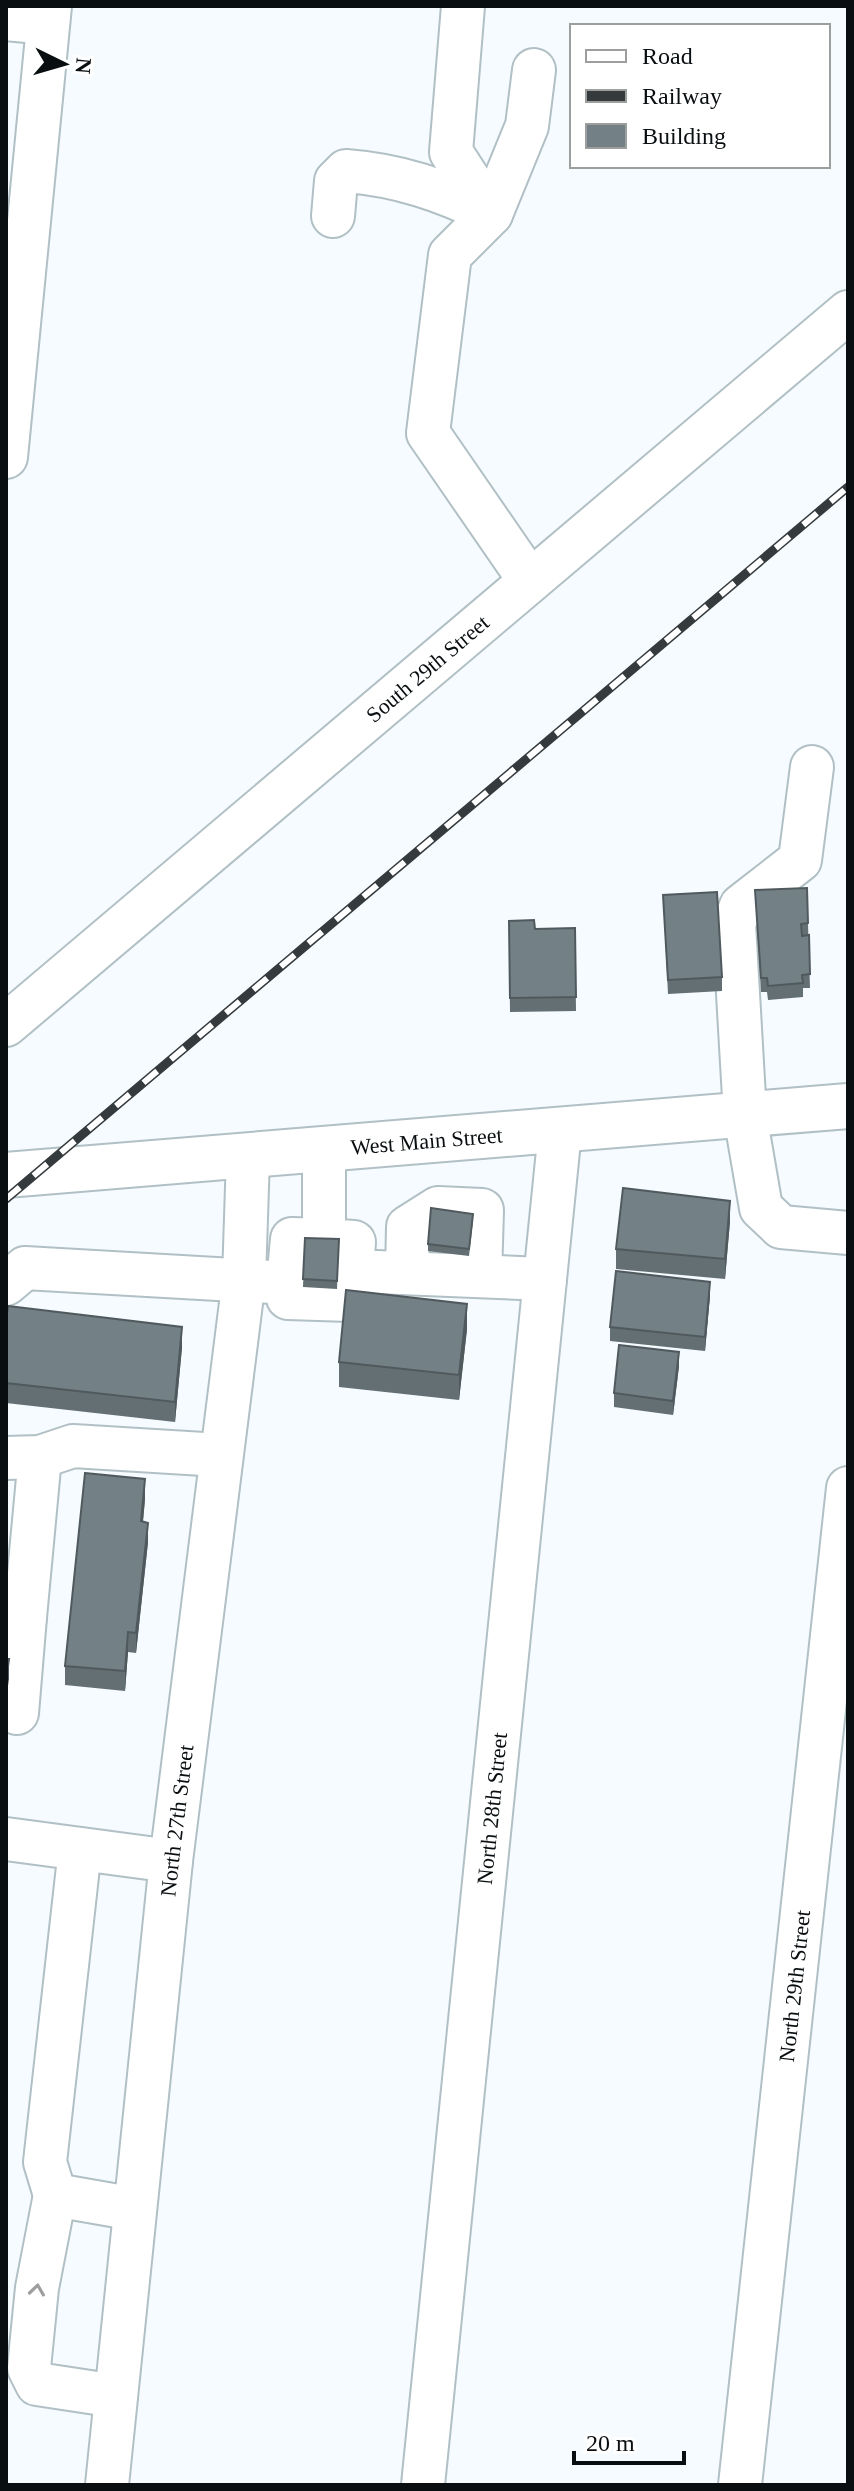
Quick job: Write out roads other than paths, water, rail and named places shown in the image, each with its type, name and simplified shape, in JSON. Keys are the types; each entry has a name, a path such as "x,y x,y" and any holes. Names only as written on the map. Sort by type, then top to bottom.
{"main road":[{"name":"West Main Street","path":"6,1175 324,1152 848,1106"}],"street":[{"path":"463,6 451,152 491,214"},
{"path":"6,19 49,15 18,213 6,457"},
{"path":"530,581 428,433 450,255 491,214 527,126 534,70"},
{"path":"333,216 336,181 346,171 383,174 437,187 491,214"},
{"name":"South 29th Street","path":"6,1025 848,312"},
{"path":"812,767 800,860 741,906 734,924 745,1115 761,1208 781,1227 848,1233"},
{"name":"North 28th Street","path":"423,2485 560,1131"},
{"path":"324,1152 324,1240"},
{"name":"North 27th Street","path":"107,2485 171,1861 244,1279 248,1156"},
{"path":"407,1273 408,1227 438,1208 482,1210 480,1276"},
{"path":"292,1239 354,1242 352,1271 350,1300 288,1298 292,1239"},
{"path":"6,1284 25,1268 288,1283"},
{"path":"352,1271 545,1279"},
{"path":"17,1713 16,1617 23,1458 73,1446 220,1455"},
{"name":"North 29th Street","path":"740,2485 832,1784 848,1488"},
{"path":"6,1839 171,1861"},
{"path":"80,1849 45,2162 55,2195 37,2288 29,2368 37,2384 116,2396"},
{"path":"55,2195 135,2209"}],"railway":[{"path":"6,1199 848,487"}]}
